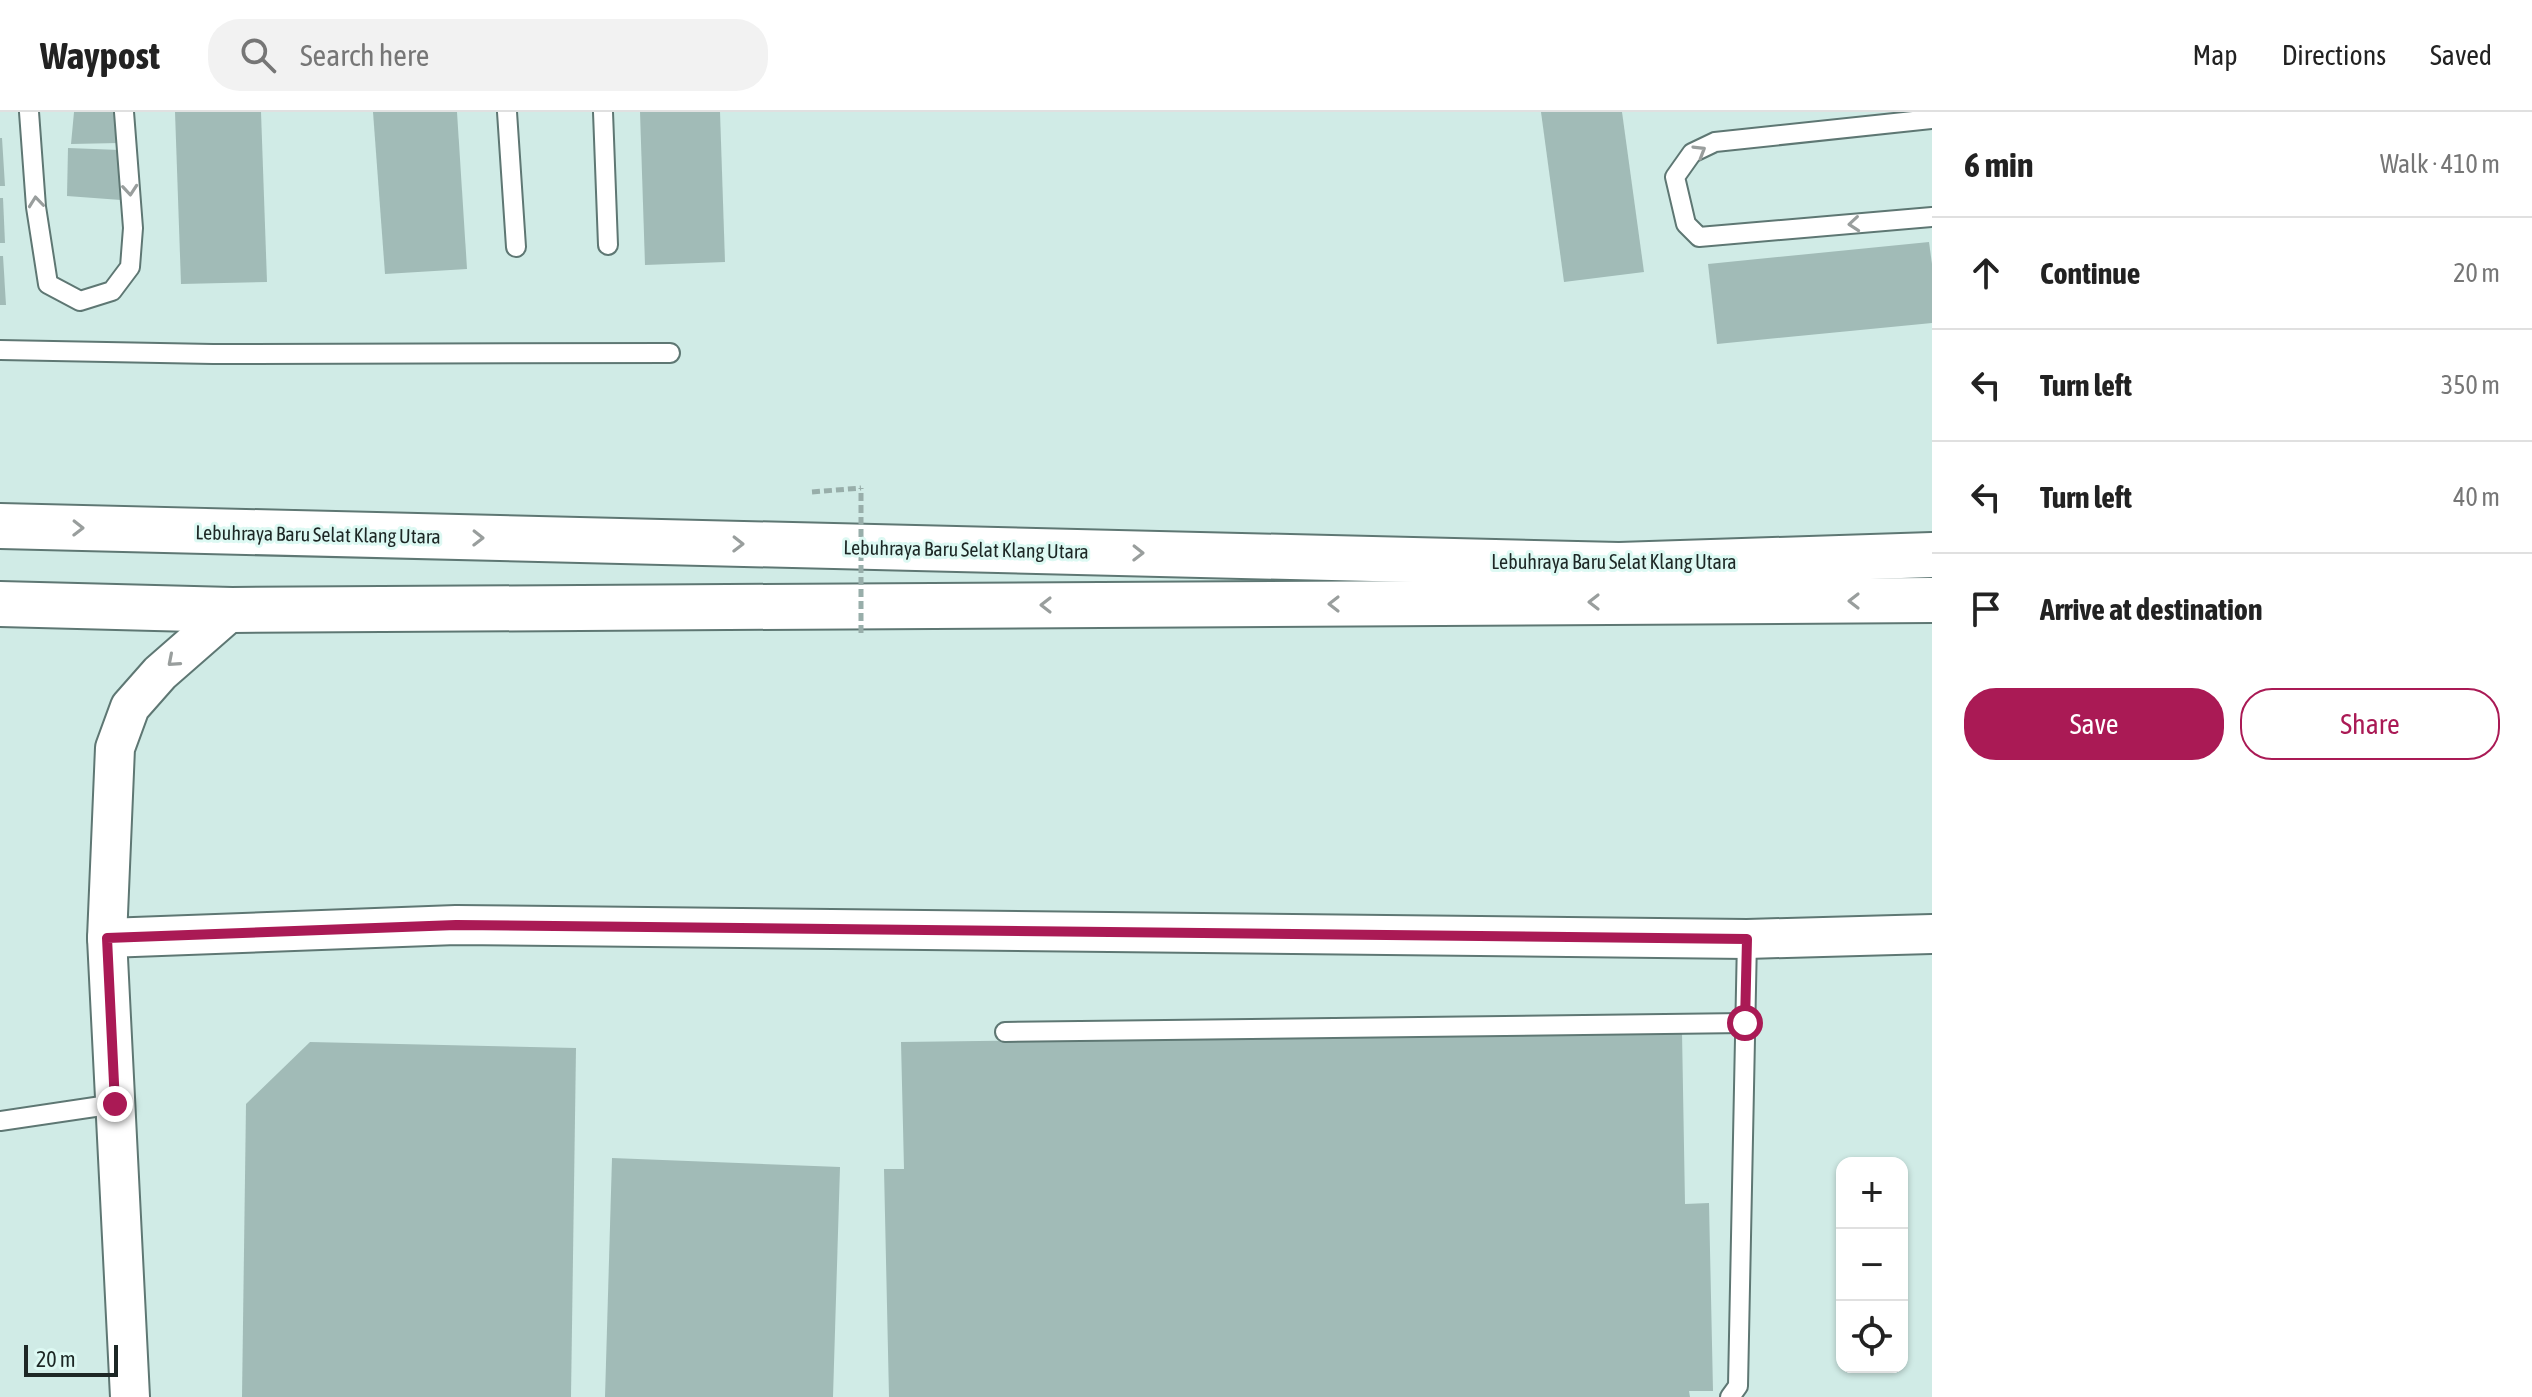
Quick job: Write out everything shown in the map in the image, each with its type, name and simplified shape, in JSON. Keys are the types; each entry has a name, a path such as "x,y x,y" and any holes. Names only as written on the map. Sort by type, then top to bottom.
{"highway":[{"name":"Lebuhraya Baru Selat Klang Utara","path":"0,526 1619,565 1932,555"},
{"name":"Lebuhraya Baru Selat Klang Utara","path":"0,604 232,610 1932,600"}],"street":[{"path":"130,1397 107,938 115,748 130,707 160,673 232,610"},
{"path":"107,938 456,925 1747,939 1932,934"}],"lane":[{"path":"29,112 36,207 48,284 80,301 112,291 130,267 133,228 124,112"},
{"path":"507,112 516,247"},
{"path":"603,112 608,245"},
{"path":"1932,119 1715,142 1692,153 1675,177 1686,224 1699,237 1932,217"},
{"path":"0,350 213,354 670,353"},
{"path":"1730,1397 1738,1386 1747,939"},
{"path":"1005,1032 1745,1023"},
{"path":"0,1121 115,1104"}],"path":[{"path":"812,492 861,488 861,633"}],"building":[{"path":"74,112 118,112 119,143 71,144"},
{"path":"175,112 261,112 267,282 181,284"},
{"path":"373,112 457,112 467,269 385,274"},
{"path":"640,112 720,112 725,262 645,265"},
{"path":"1541,112 1622,112 1644,272 1564,282"},
{"path":"2,138 5,186 0,186"},
{"path":"68,148 120,150 121,200 67,196"},
{"path":"0,198 3,198 5,243 0,243"},
{"path":"1929,242 1932,323 1717,344 1708,264"},
{"path":"0,256 3,256 6,305 0,305"},
{"path":"1682,1032 1685,1204 1709,1203 1713,1391 1689,1391 1690,1397 889,1397 884,1169 904,1169 901,1042"},
{"path":"310,1042 576,1048 571,1397 242,1397 246,1104"},
{"path":"612,1158 840,1167 833,1397 605,1397"}],"route":[{"path":"115,1104 107,938 456,925 1747,939 1745,1023"}]}
